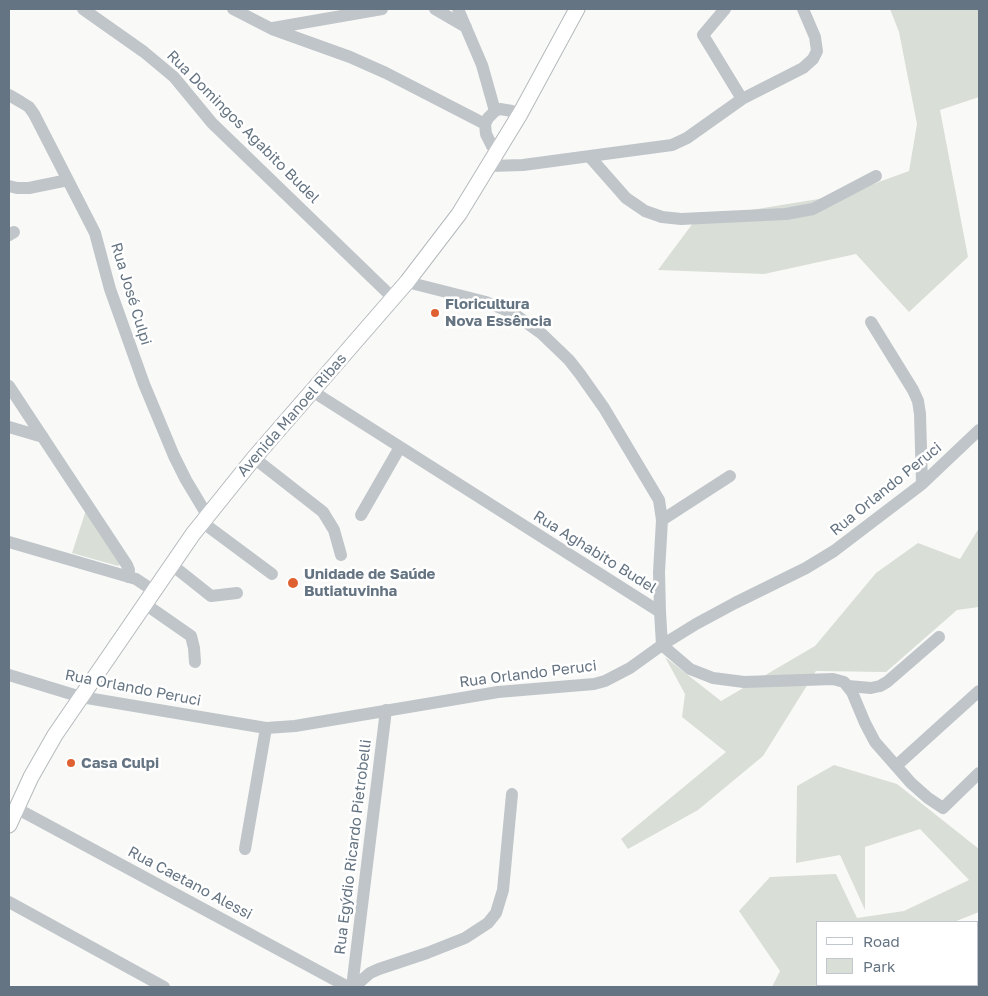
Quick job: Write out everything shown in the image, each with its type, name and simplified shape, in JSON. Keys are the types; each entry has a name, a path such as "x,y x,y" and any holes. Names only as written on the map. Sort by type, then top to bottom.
{"main road":[{"name":"Avenida Manoel Ribas","path":"9,824 42,756 80,697 204,518 407,282 443,237 490,166 577,9"}],"street":[{"name":"Rua Domingos Agabito Budel","path":"83,9 161,65 186,90 212,123 393,298"},
{"path":"233,9 252,14 272,29 368,65 485,124"},
{"path":"272,29 382,9"},
{"path":"435,9 466,27"},
{"path":"458,9 482,65 495,111"},
{"path":"725,9 703,35 742,99"},
{"path":"490,166 523,165 589,156 672,144 687,138 742,99 804,68 814,59 817,51 815,37 804,9"},
{"name":"Rua José Culpi","path":"9,95 29,107 67,178 98,242 118,314 160,422 204,518"},
{"path":"498,151 488,140 485,124 488,118 495,111 505,110 520,114"},
{"path":"589,156 626,198 645,211 662,217 681,219 786,214 813,209 876,176"},
{"path":"11,186 29,188 67,178"},
{"path":"407,282 500,307 527,322 569,360 604,408 659,500 662,520 659,572 660,612"},
{"path":"871,322 918,401 922,484"},
{"path":"9,386 127,565 129,570 128,577"},
{"name":"Rua Aghabito Budel","path":"312,391 660,612 662,645"},
{"path":"9,428 43,437"},
{"name":"Rua Orlando Peruci","path":"9,675 80,697 266,728 295,726 498,692 605,682 630,668 662,645 722,610 819,561 834,551 922,484 979,430"},
{"path":"360,515 400,447"},
{"path":"254,458 323,512 334,530 341,555"},
{"path":"662,520 730,476"},
{"path":"204,518 272,574"},
{"path":"9,542 136,579 154,591"},
{"path":"172,565 212,596 237,593"},
{"path":"145,604 192,636 195,662"},
{"path":"848,686 872,688 880,686 939,638"},
{"path":"662,645 690,669 713,678 760,682 833,679 844,682 848,686 870,734 896,766 920,791 943,808 979,773"},
{"path":"896,766 979,690"},
{"name":"Rua Egýdio Ricardo Pietrobelli","path":"353,987 386,710"},
{"path":"245,849 266,728"},
{"path":"353,987 370,974 465,938 488,923 496,913 503,890 512,794"},
{"name":"Rua Caetano Alessi","path":"16,808 348,987"},
{"path":"9,902 164,987"}],"green space":[{"path":"890,9 979,9 979,97 940,110 968,257 909,312 856,254 764,274 658,270 696,219 843,195 909,171 917,124 899,32"},
{"path":"87,507 121,564 118,566 72,553"},
{"path":"979,528 979,607 957,610 886,672 816,671 763,756 698,810 628,849 621,839 726,752 682,717 685,694 665,657 721,701 815,646 876,573 918,543 960,559"},
{"path":"834,765 897,784 979,849 979,912 956,921 816,921 816,986 876,987 772,987 780,971 739,911 770,877 836,874 857,918 904,911 969,880 920,829 865,847 865,910 840,855 796,863 797,786"}],"place":[{"name":"Floricultura Nova Essência","path":"435,313"},
{"name":"Unidade de Saúde Butiatuvinha","path":"293,583"},
{"name":"Casa Culpi","path":"71,763"}]}
